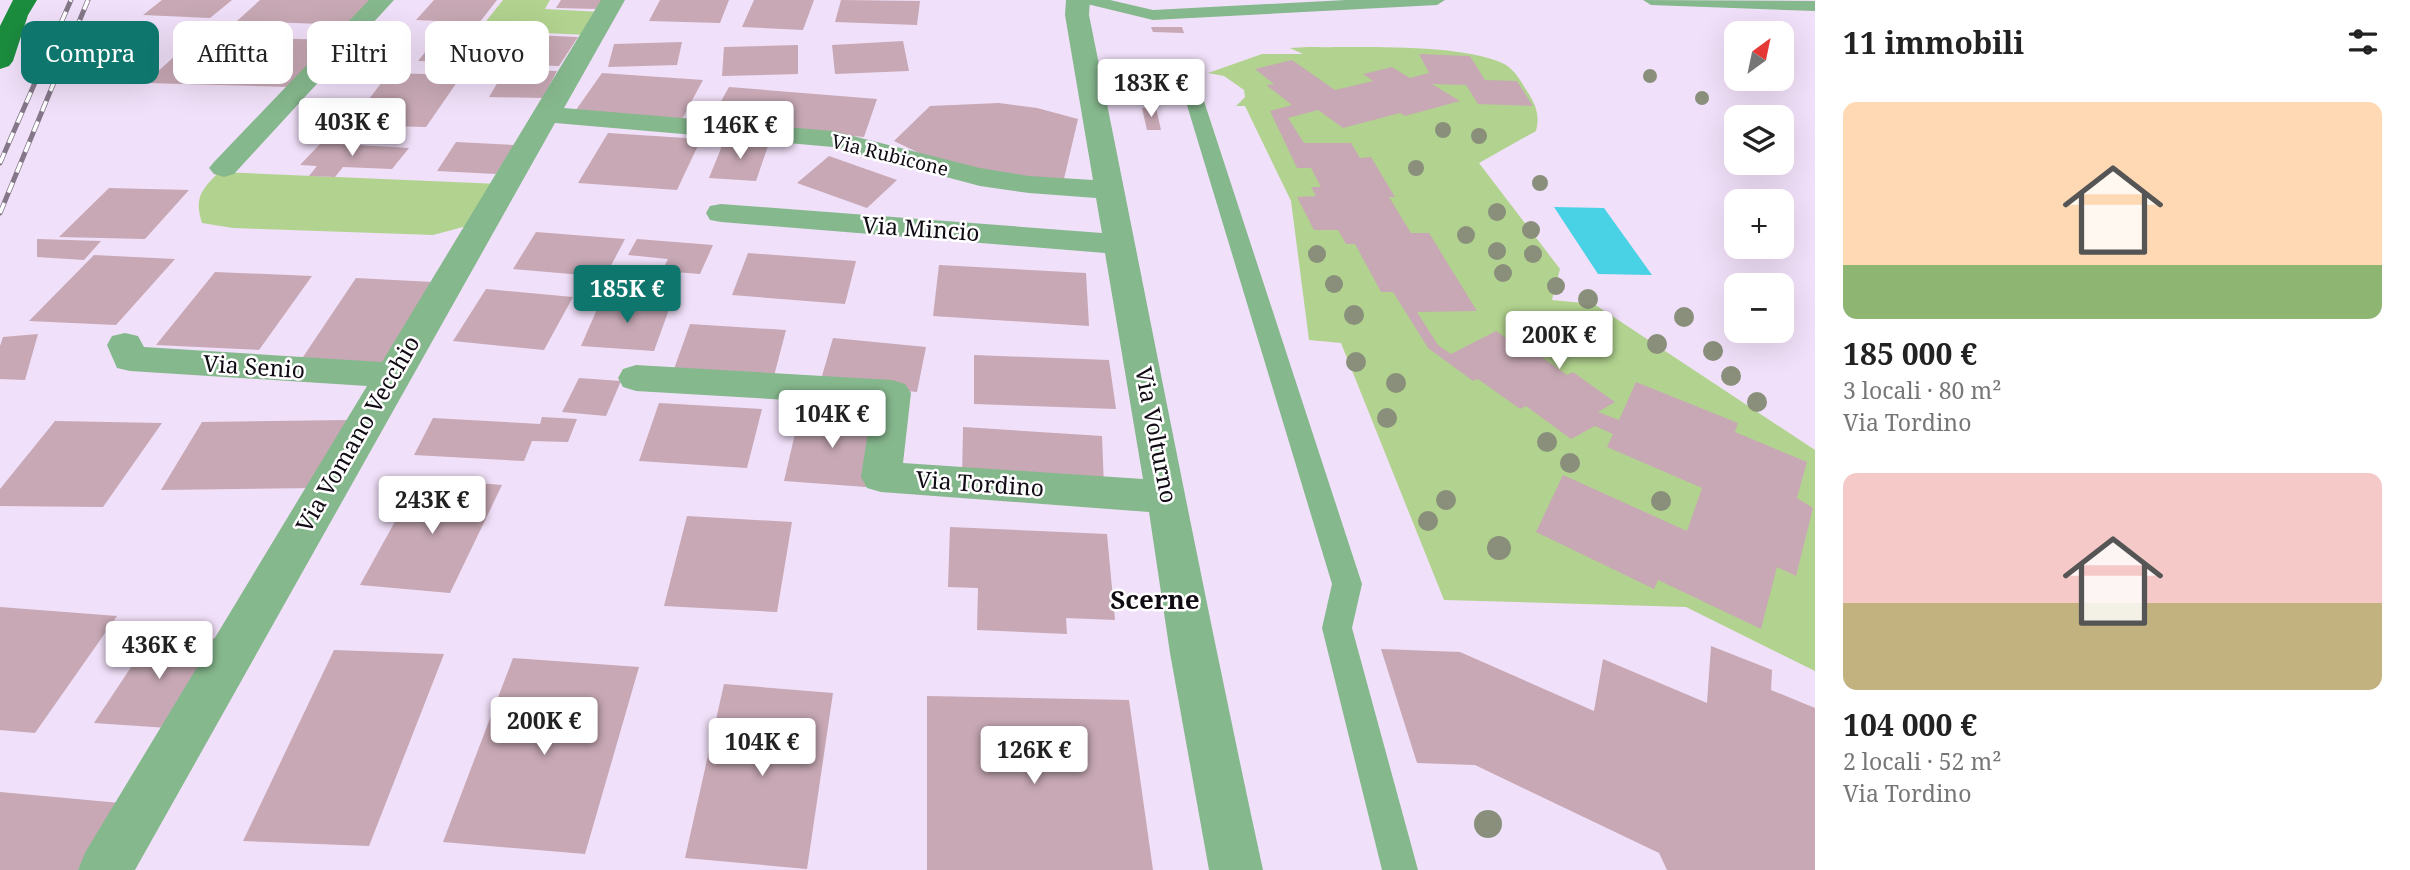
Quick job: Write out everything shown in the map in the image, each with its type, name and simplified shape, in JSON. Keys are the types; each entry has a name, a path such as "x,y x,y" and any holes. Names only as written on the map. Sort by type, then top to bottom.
{"main road":[{"path":"0,61 16,15 25,0"}],"street":[{"path":"224,168 382,0"},
{"name":"Via Vomano Vecchio","path":"105,870 544,114 613,0"},
{"name":"Via Volturno","path":"1078,0 1077,15 1167,497 1193,653 1237,870"},
{"name":"Via Rubicone","path":"544,114 834,139 872,146 922,164 1002,181 1110,190"},
{"name":"Via Mincio","path":"722,213 1120,244"},
{"name":"Via Senio","path":"125,345 130,359 392,375"},
{"name":"Via Tordino","path":"636,378 892,393 881,477 1167,497"}],"lane":[{"path":"1089,0 1153,15 1437,0"},
{"path":"1651,0 1815,6"},
{"path":"1192,92 1347,584 1337,628 1400,870"}],"green space":[{"path":"503,0 550,0 545,9 601,12 587,35 549,33 549,21 486,21"},
{"path":"1290,48 1407,48 1460,52 1502,63 1516,75 1535,106 1538,120 1536,131 1479,163 1560,269 1552,300 1594,304 1815,450 1815,671 1686,607 1444,600 1341,343 1309,340 1291,201 1245,106 1236,106 1245,97 1244,90 1224,76 1208,73 1262,54 1303,54"},
{"path":"219,172 500,184 478,223 433,235 233,228 202,223 199,207 201,195"}],"water":[{"path":"1554,207 1604,208 1652,275 1598,274"}],"building":[{"path":"162,0 232,0 210,18 143,15"},
{"path":"260,0 371,0 352,21 307,21 307,24 237,21"},
{"path":"434,0 497,0 481,21 416,20"},
{"path":"561,0 605,0 599,9 556,8"},
{"path":"660,0 729,0 720,23 649,21"},
{"path":"754,0 814,0 803,30 742,27"},
{"path":"841,0 920,1 917,25 835,22"},
{"path":"1151,27 1182,27 1184,33 1153,32"},
{"path":"549,36 578,37 559,66 549,66"},
{"path":"293,39 307,39 307,69 293,84"},
{"path":"903,41 909,71 835,74 832,45"},
{"path":"682,42 677,65 608,67 614,44"},
{"path":"798,45 798,74 722,76 724,47"},
{"path":"425,52 425,61 418,61"},
{"path":"1419,54 1470,56 1485,80 1517,81 1533,106 1478,104 1466,85 1432,84 1460,101 1405,116 1400,113 1343,128 1318,110 1288,118 1304,143 1351,143 1360,158 1371,157 1395,197 1389,197 1411,233 1429,233 1477,311 1417,312 1438,345 1451,354 1496,331 1527,353 1532,350 1567,375 1573,372 1615,402 1598,412 1619,420 1636,382 1738,423 1735,432 1807,462 1797,498 1813,508 1796,576 1777,567 1761,629 1658,580 1654,589 1536,532 1563,475 1687,531 1702,488 1607,447 1613,434 1595,426 1571,439 1526,406 1520,409 1478,379 1473,381 1428,348 1393,292 1381,292 1355,244 1346,244 1338,230 1314,230 1297,197 1316,196 1311,187 1321,187 1311,168 1297,168 1270,111 1292,105 1266,85 1274,84 1255,69 1292,60 1335,90 1373,81 1363,74 1392,67 1410,78 1429,73"},
{"path":"173,58 173,84 159,83 159,70"},
{"path":"549,71 557,71 543,98 489,97 497,84 549,84"},
{"path":"602,73 703,80 682,119 576,110"},
{"path":"411,74 425,74 425,84 456,84 426,127 349,125 381,84 411,84"},
{"path":"181,84 293,84 290,87"},
{"path":"729,87 877,99 864,137 709,123"},
{"path":"999,103 1037,108 1078,119 1063,183 948,167 894,141 930,106"},
{"path":"1142,108 1156,108 1161,130 1147,130"},
{"path":"608,133 701,139 677,190 578,183"},
{"path":"724,141 769,143 756,181 709,178"},
{"path":"456,142 514,145 496,174 437,171"},
{"path":"321,143 409,148 392,169 343,167 335,177 309,176 317,166 300,165"},
{"path":"829,156 897,180 867,208 797,183"},
{"path":"109,188 189,190 145,239 59,237"},
{"path":"536,232 625,239 605,277 513,269"},
{"path":"37,239 101,241 84,260 37,257"},
{"path":"637,239 713,245 700,274 662,271 668,259 628,255"},
{"path":"748,253 856,261 845,304 732,295"},
{"path":"94,255 175,259 116,325 29,321"},
{"path":"939,265 1086,273 1089,326 933,316"},
{"path":"215,272 312,276 259,350 156,345"},
{"path":"356,278 433,282 383,367 299,363"},
{"path":"486,289 573,297 544,350 453,341"},
{"path":"601,300 671,304 654,351 581,346"},
{"path":"690,324 786,330 774,376 674,369"},
{"path":"38,334 25,380 0,379 0,346 3,337"},
{"path":"833,338 926,347 917,392 820,383"},
{"path":"974,355 1109,360 1116,409 974,404"},
{"path":"579,378 621,381 606,416 562,412"},
{"path":"659,403 762,409 747,468 639,461"},
{"path":"800,412 877,417 866,487 784,481"},
{"path":"542,417 577,419 568,442 532,441 524,461 414,455 433,418 540,424"},
{"path":"347,420 314,488 161,490 202,422"},
{"path":"55,421 162,423 103,507 0,506 0,489"},
{"path":"963,427 1102,436 1104,487 962,479"},
{"path":"419,478 502,485 450,593 360,585"},
{"path":"687,516 792,522 777,612 664,606"},
{"path":"950,527 1107,534 1115,620 1066,618 1067,634 977,630 978,588 948,587"},
{"path":"0,607 117,616 35,733 0,730"},
{"path":"153,634 222,639 168,728 94,723"},
{"path":"1711,646 1772,670 1771,690 1815,708 1815,870 1667,870 1659,853 1475,765 1417,763 1381,649 1460,652 1594,711 1603,659 1707,703"},
{"path":"334,650 444,654 369,846 243,841"},
{"path":"513,658 639,667 585,854 443,842"},
{"path":"724,684 833,693 807,869 685,858"},
{"path":"927,696 1129,700 1153,870 927,870"},
{"path":"0,792 120,803 78,870 0,870"}],"railway":[{"path":"0,163 71,0"},
{"path":"0,213 88,0"}],"district":[{"name":"Scerne","path":"1155,600"}]}
